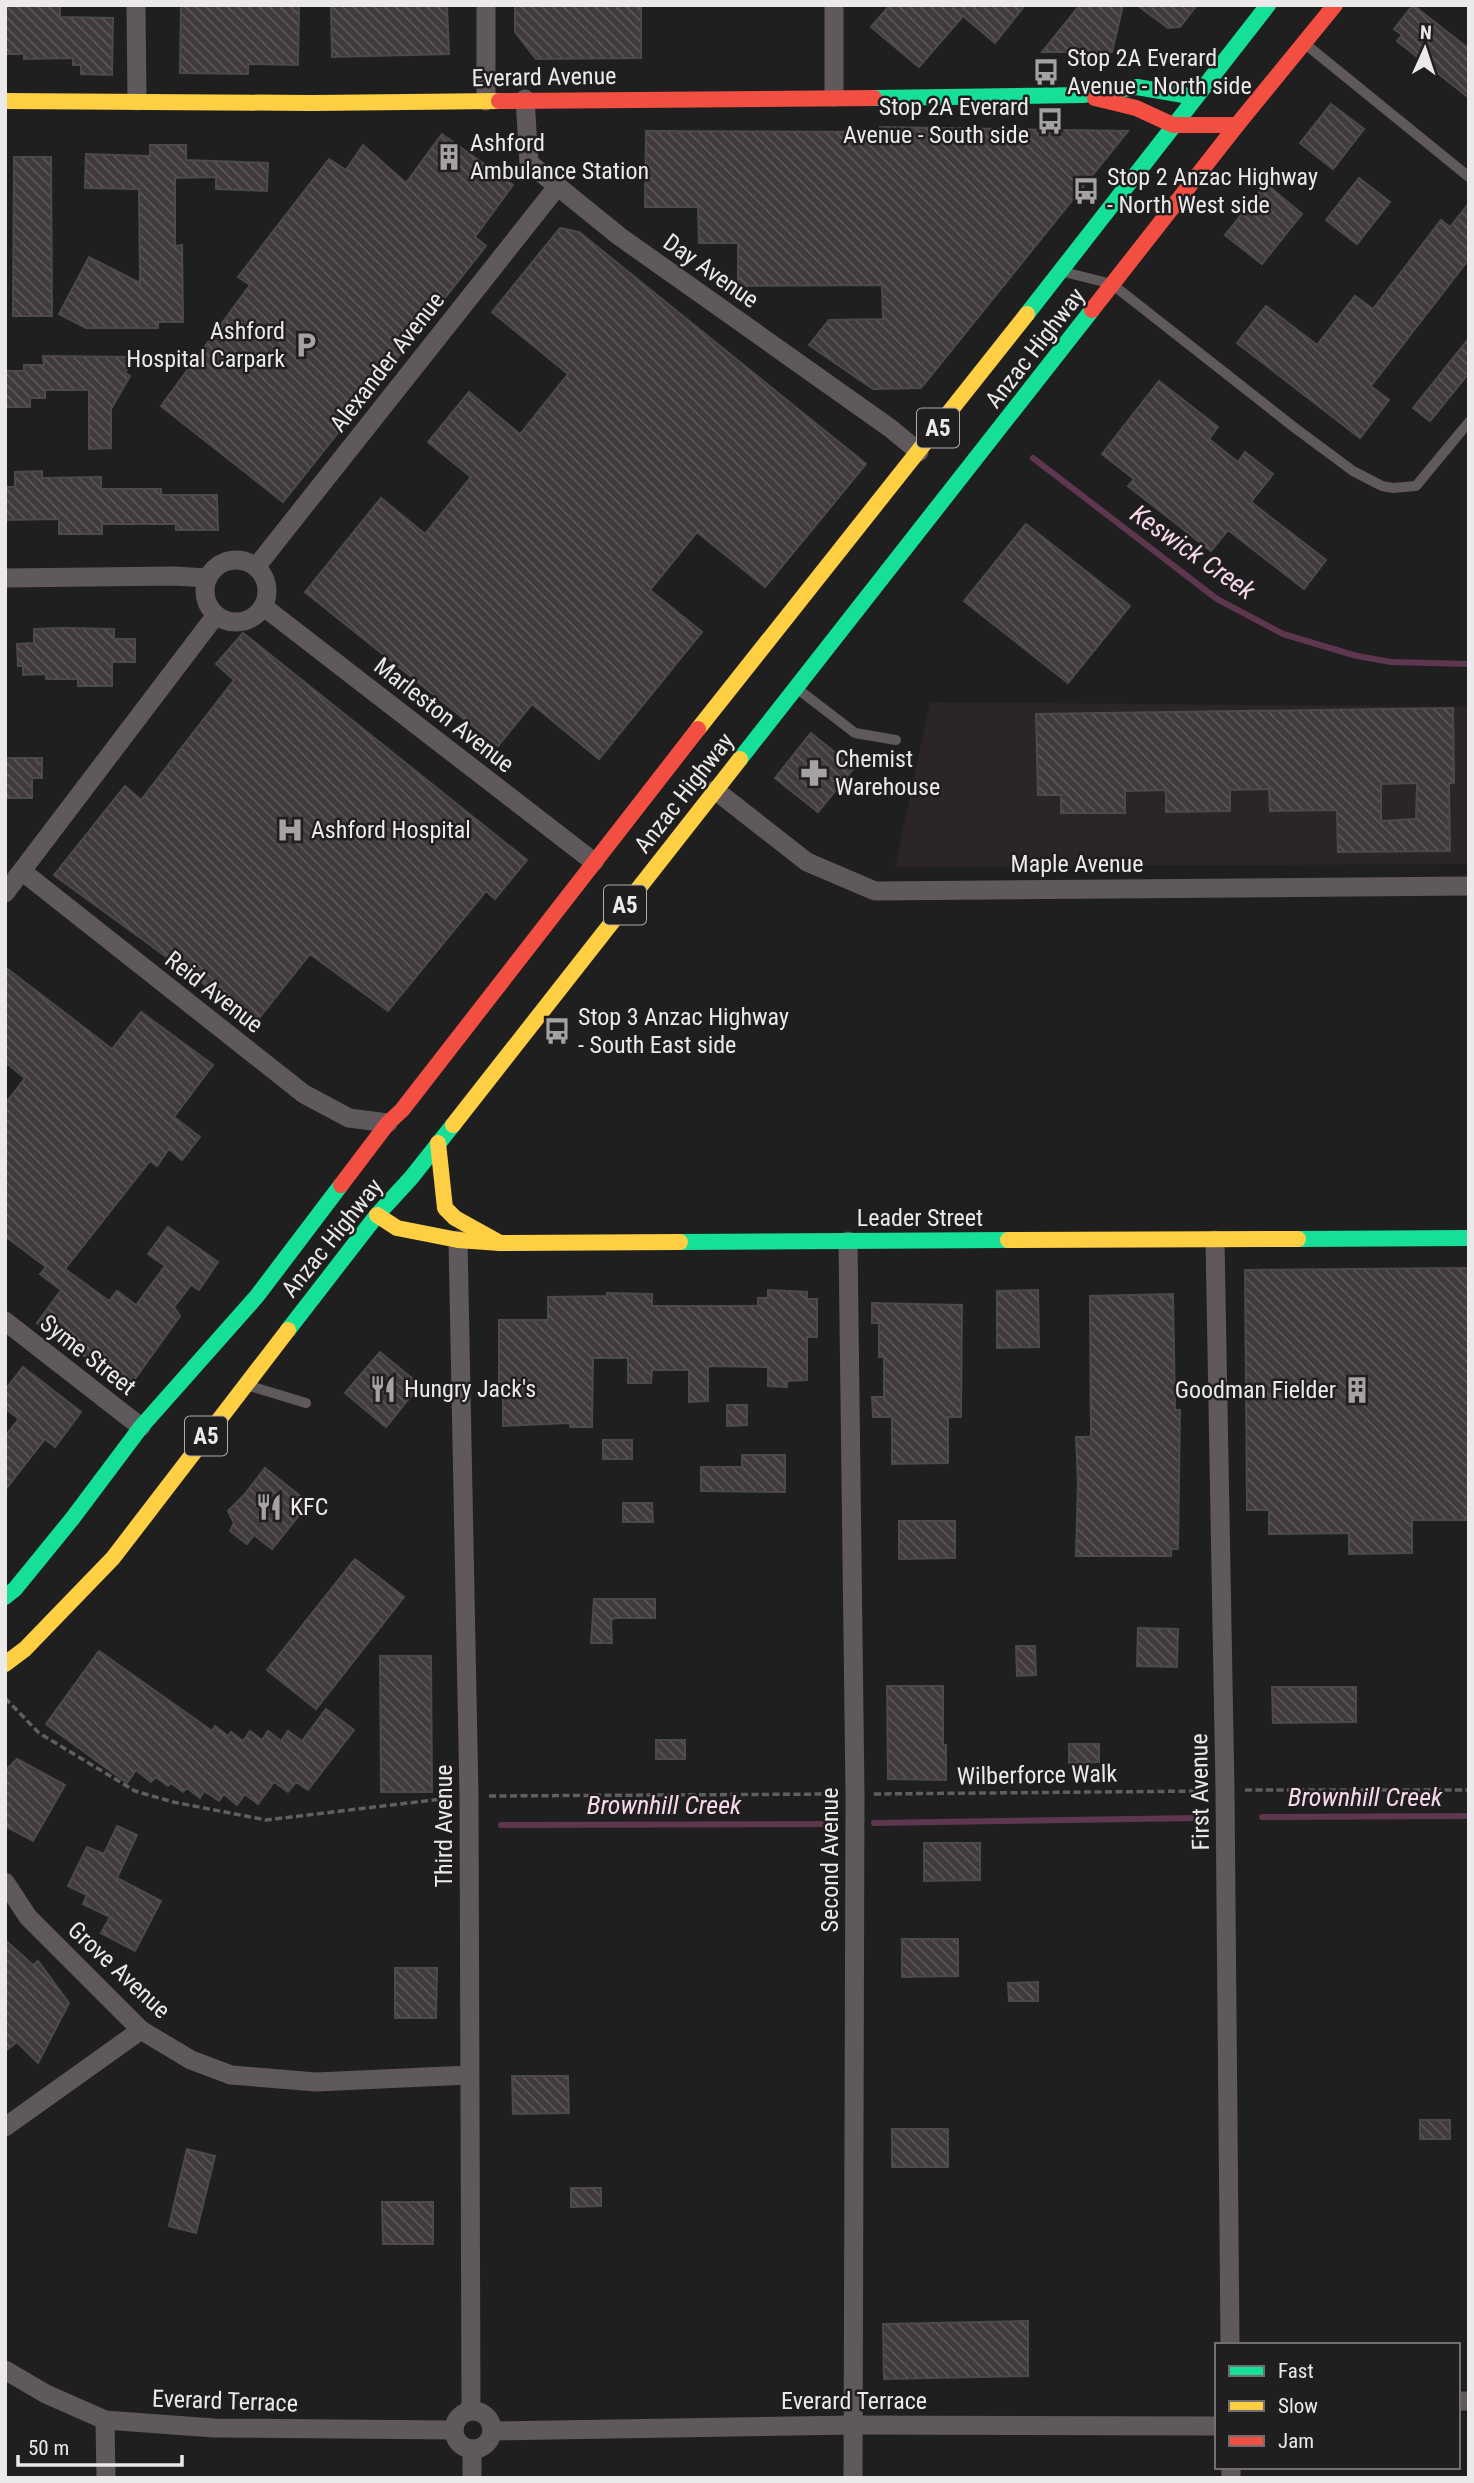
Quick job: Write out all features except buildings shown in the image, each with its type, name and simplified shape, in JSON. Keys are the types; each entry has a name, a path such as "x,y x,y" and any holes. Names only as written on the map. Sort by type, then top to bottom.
{"main road":[{"name":"Anzac Highway","path":"5,1597 102,1489 141,1427 257,1296 395,1117 501,993 638,804 699,727 843,557 919,452 1268,5"},
{"name":"Anzac Highway","path":"5,1664 25,1649 113,1558 377,1215 438,1143 708,784 796,688 872,581 1113,285 1237,125 1335,5"},
{"name":"Everard Avenue","path":"5,101 312,103 1083,95 1137,87 1195,97"},
{"name":"Everard Avenue","path":"1083,95 1136,108 1173,125 1237,125"},
{"path":"699,727 702,755"},
{"path":"638,804 664,789 673,787"},
{"path":"372,1169 395,1117"},
{"path":"438,1143 445,1208 455,1218 500,1243"},
{"path":"352,1226 377,1215 370,1197"},
{"name":"Leader Street","path":"377,1215 397,1228 458,1240 500,1243 1469,1238"},
{"path":"257,1296 310,1251"},
{"path":"126,1508 138,1508 164,1490"},
{"path":"36,1563 81,1534"},
{"path":"109,1539 113,1558"}],"street":[{"path":"136,5 137,101"},
{"path":"486,5 486,101"},
{"path":"834,5 834,97"},
{"name":"Day Avenue","path":"525,99 529,163 619,236 890,428 919,452"},
{"name":"Alexander Avenue","path":"256,567 557,187"},
{"path":"242,560 256,567 266,582 267,597 264,607 247,620 228,621 216,615 208,604 208,578 220,564 229,561 242,560"},
{"path":"5,578 208,578"},
{"name":"Marleston Avenue","path":"264,607 594,862"},
{"path":"5,893 216,615"},
{"name":"Maple Avenue","path":"708,784 807,862 875,891 1469,886"},
{"name":"Reid Avenue","path":"23,872 304,1094 349,1118 395,1117"},
{"name":"Third Avenue","path":"458,1240 468,1782 471,2411"},
{"name":"First Avenue","path":"1215,1240 1225,1790 1230,2343"},
{"name":"Second Avenue","path":"848,1241 855,1780 853,2478"},
{"name":"Syme Street","path":"5,1321 141,1427"},
{"name":"Grove Avenue","path":"5,1882 28,1917 141,2030 191,2060 231,2075 316,2082 469,2075"},
{"path":"5,2127 141,2030"},
{"name":"Everard Terrace","path":"5,2370 46,2395 105,2420 214,2428 454,2430"},
{"path":"471,2411 485,2416 490,2421 492,2431 487,2443 472,2449 459,2443 454,2430 459,2417 471,2411"},
{"path":"105,2420 106,2478"},
{"name":"Everard Terrace","path":"492,2431 853,2425 1215,2426"},
{"path":"472,2449 472,2478"}],"lane":[{"path":"1305,43 1469,177"},
{"path":"1060,271 1113,285 1295,428 1371,482 1393,488 1416,486 1469,422"},
{"path":"796,688 855,733 896,740"},
{"path":"246,1384 306,1403"}],"path":[{"path":"5,1698 38,1733 135,1791 173,1802 267,1820 448,1798"},
{"path":"1239,1790 1469,1790"},
{"name":"Wilberforce Walk","path":"863,1794 1212,1791"},
{"path":"482,1796 833,1794"}],"shaded area":[{"path":"930,702 1469,707 1469,864 895,867"}],"waterway":[{"name":"Keswick Creek","path":"1033,458 1217,599 1283,634 1357,656 1391,662 1469,664"},
{"name":"Brownhill Creek","path":"1262,1817 1469,1816"},
{"name":"Brownhill Creek","path":"874,1823 1198,1818"},
{"name":"Brownhill Creek","path":"501,1825 826,1824"}],"traffic: fast":[{"path":"1027,314 1268,5"},
{"path":"874,98 1083,95 1137,87 1195,97"},
{"path":"740,759 1092,310"},
{"path":"288,1330 377,1215 411,1178 453,1125"},
{"path":"5,1597 15,1589 72,1519 141,1427 257,1296 341,1185"},
{"path":"1298,1239 1469,1238"},
{"path":"680,1242 1008,1240"}],"traffic: slow":[{"path":"5,101 499,101"},
{"path":"698,729 1027,314"},
{"path":"453,1125 740,759"},
{"path":"438,1143 445,1208 455,1218 500,1243"},
{"path":"377,1215 397,1228 458,1240 500,1243 680,1242"},
{"path":"1008,1240 1298,1239"},
{"path":"5,1664 25,1649 113,1558 288,1330"}],"traffic: jam":[{"path":"1092,310 1335,5"},
{"path":"499,101 874,98"},
{"path":"1095,98 1136,108 1173,125 1237,125"},
{"path":"341,1185 698,729"}],"place":[{"name":"Stop 2A Everard Avenue - North side","path":"1046,72"},
{"name":"Stop 2A Everard Avenue - South side","path":"1050,121"},
{"name":"Ashford Ambulance Station","path":"449,157"},
{"name":"Stop 2 Anzac Highway - North West side","path":"1086,191"},
{"name":"Ashford Hospital Carpark","path":"306,345"},
{"name":"Chemist Warehouse","path":"814,773"},
{"name":"Ashford Hospital","path":"290,830"},
{"name":"Stop 3 Anzac Highway - South East side","path":"557,1031"},
{"name":"Hungry Jack's","path":"383,1389"},
{"name":"Goodman Fielder","path":"1357,1390"},
{"name":"KFC","path":"269,1507"}]}
